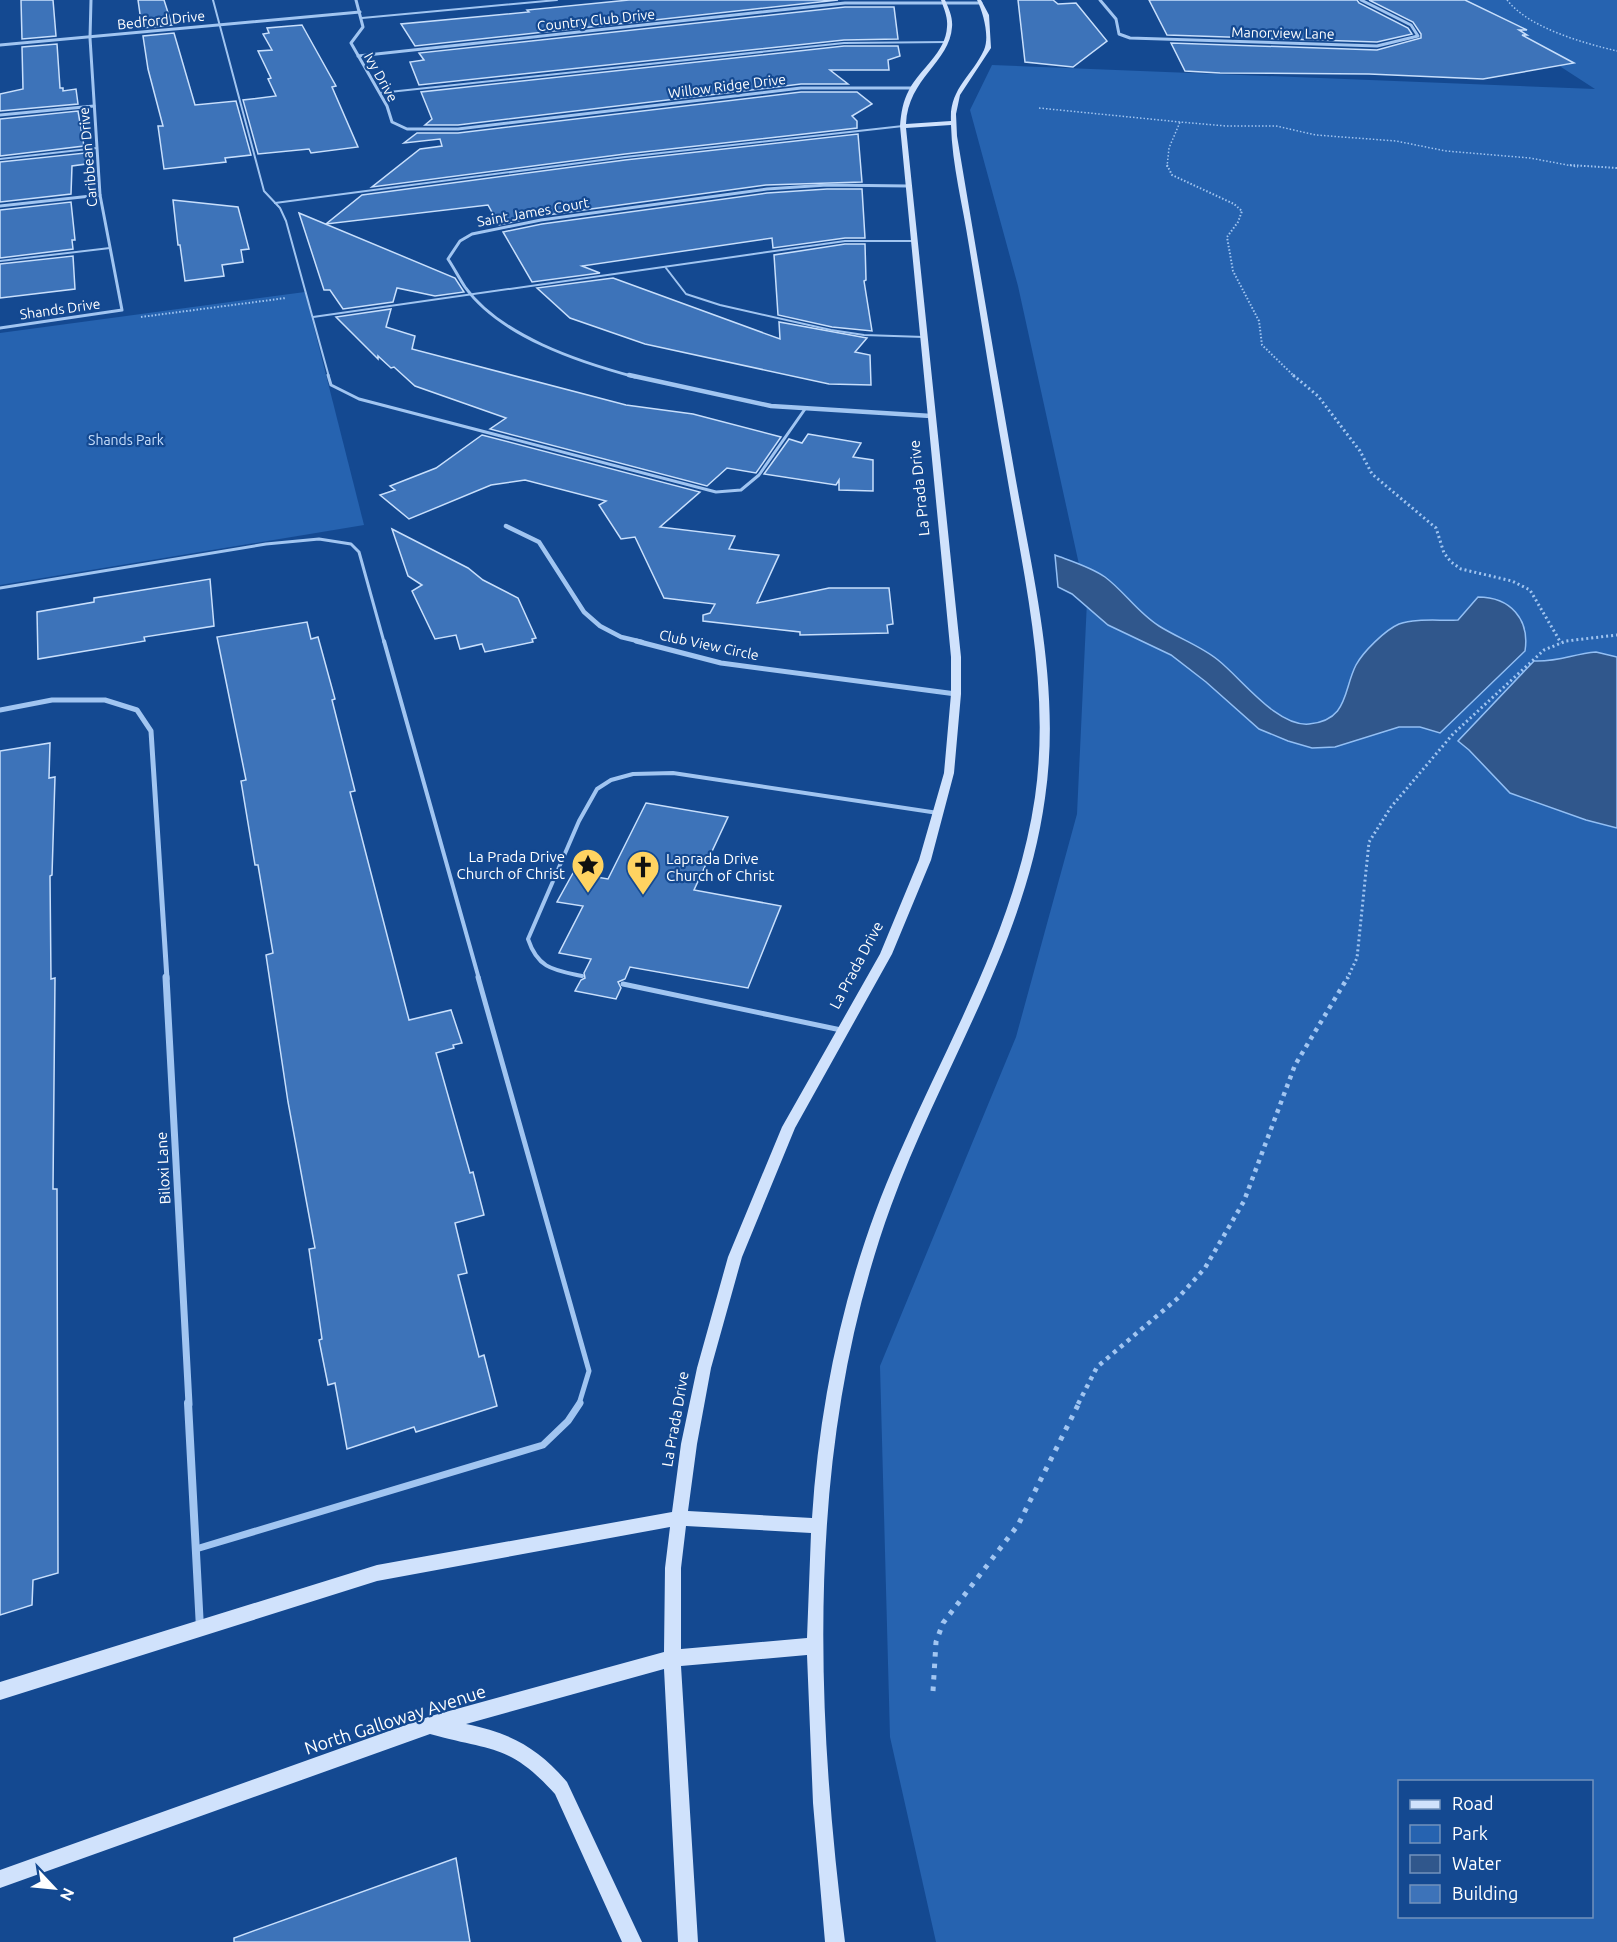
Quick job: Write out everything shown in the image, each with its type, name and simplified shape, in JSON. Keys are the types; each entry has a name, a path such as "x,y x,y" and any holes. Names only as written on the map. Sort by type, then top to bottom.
{"main road":[{"path":"943,1 949,14 947,42"},
{"path":"835,1942 830,1909 820,1771 814,1646 818,1526 830,1430 847,1335 862,1272 900,1166 996,956 1016,902 1033,841 1040,798 1046,701 1040,648 953,123 957,95 988,48 987,15 980,1"},
{"name":"La Prada Drive","path":"688,1942 672,1658 673,1568 689,1444 704,1368 735,1257 780,1146 886,954 925,860 949,773 956,694 953,628 903,126 904,107 912,88 947,42"},
{"path":"903,126 953,123"},
{"path":"0,1691 376,1573 679,1518 818,1526"},
{"name":"North Galloway Avenue","path":"0,1879 430,1725 672,1658 814,1646"},
{"path":"430,1725 495,1739 519,1749 543,1766 561,1788 632,1942"}],"street":[{"name":"Caribbean Drive","path":"91,0 90,38 100,195 122,310"},
{"path":"356,0 362,18"},
{"name":"Manorview Lane","path":"1100,0 1116,19 1119,34 1130,38 1377,45 1402,42 1418,36 1411,25 1361,0"},
{"name":"Country Club Drive","path":"358,56 845,3 980,1"},
{"name":"Bedford Drive","path":"0,45 360,12"},
{"name":"Ivy Drive","path":"362,18 363,27 351,44 387,106 392,122 407,129 458,129 545,118"},
{"name":"Willow Ridge Drive","path":"545,118 801,88 912,88"},
{"path":"0,115 94,106"},
{"name":"Saint James Court","path":"908,186 827,185 768,189 541,220 472,234 460,241 448,259 456,278 498,318 524,336 578,359 669,385 778,406 931,416"},
{"path":"0,206 100,195"},
{"name":"Shands Drive","path":"0,328 122,310"},
{"name":"Club View Circle","path":"506,526 539,542 584,612 600,626 621,637 721,663 956,694"},
{"name":"Biloxi Lane","path":"0,710 52,700 105,700 137,710 151,731 167,986 200,1629"}],"lane":[{"path":"213,0 264,191 286,221 331,384 359,399 716,492 741,490 759,475 805,409"},
{"path":"362,18 557,0"},
{"path":"380,93 844,43 947,42"},
{"path":"275,203 625,157 903,126"},
{"path":"0,159 97,148"},
{"path":"314,317 475,296 845,241 914,241"},
{"path":"0,261 110,248"},
{"path":"666,268 686,294 720,305 831,330 864,335 924,337"},
{"path":"0,588 277,543 319,539 340,541 351,544 359,552 589,1371 585,1396 566,1425 543,1445 196,1549"},
{"path":"582,976 551,969 532,956 528,939 579,821 597,789 612,780 633,774 673,773 938,813"},
{"path":"623,984 844,1030"}],"path":[{"path":"1507,0 1510,7 1526,18 1586,43 1617,51"},
{"path":"1040,108 1227,126 1276,126 1316,135 1396,141 1446,151 1530,158 1580,167 1617,168"},
{"path":"1180,122 1169,148 1167,167 1172,175 1234,204 1242,211 1238,222 1227,237 1233,271 1259,321 1262,345 1280,364 1318,396 1360,451 1372,474 1436,528 1444,552 1451,562 1461,569 1512,581 1530,590 1561,643"},
{"path":"142,317 307,295"},
{"path":"933,1691 936,1642 942,1623 1018,1526 1097,1367 1178,1298 1205,1268 1244,1201 1295,1065 1351,972 1357,958 1370,842 1391,807 1453,734 1544,650 1561,643 1617,635"}],"green space":[{"path":"1458,0 1617,0 1617,1942 936,1942 890,1737 880,1366 1016,1037 1077,814 1087,601 1018,286 970,110 992,65 1595,89"},
{"name":"Shands Park","path":"305,292 364,525 0,585 0,333"}],"water":[{"path":"1055,555 1087,567 1105,577 1151,621 1211,655 1272,710 1297,723 1309,724 1322,721 1331,717 1338,710 1359,660 1387,631 1399,624 1413,621 1458,620 1478,597 1500,601 1515,612 1524,629 1525,651 1440,733 1420,727 1399,727 1335,747 1312,748 1259,729 1206,682 1171,655 1108,625 1072,594 1058,587"},
{"path":"1596,652 1617,657 1617,828 1586,820 1510,793 1458,741 1534,661"}],"building":[{"path":"21,0 53,0 56,36 22,39"},
{"path":"138,0 164,0 172,25 142,28"},
{"path":"629,0 838,0 415,46 401,24 529,12 527,10"},
{"path":"1018,0 1053,0 1058,4 1076,3 1107,41 1073,67 1025,62"},
{"path":"1149,0 1357,0 1408,28 1412,34 1377,42 1167,35"},
{"path":"1369,0 1465,0 1527,30 1519,30 1527,35 1522,35 1574,63 1483,79 1369,74 1220,73 1185,71 1171,43 1377,50 1421,38 1413,22"},
{"path":"845,7 894,7 898,39 844,40 419,85 410,62 424,60 419,53"},
{"path":"302,25 336,86 332,87 358,147 311,153 309,149 258,154 243,100 276,96 268,79 271,78 258,51 272,50 263,34 269,33 267,28"},
{"path":"174,33 195,105 236,101 251,155 225,158 226,162 164,169 158,126 163,126 148,69 143,36"},
{"path":"57,44 60,88 63,88 63,91 76,89 78,104 0,111 0,94 23,89 22,47"},
{"path":"844,46 898,46 900,56 888,60 889,70 830,70 848,84 801,84 458,125 425,125 432,119 421,92"},
{"path":"801,92 857,92 872,104 852,116 857,121 857,128 625,154 372,187 420,149 442,146 440,139 404,143 417,133 458,133"},
{"path":"78,111 84,146 0,156 0,119"},
{"path":"858,134 862,182 766,185 540,216 499,225 488,205 326,224 362,195 625,160"},
{"path":"85,153 86,164 72,166 71,194 0,202 0,162"},
{"path":"862,189 865,238 845,238 773,248 772,238 582,266 600,273 532,282 503,232 542,224 767,193"},
{"path":"173,200 238,207 249,249 241,250 243,262 222,265 224,276 185,281"},
{"path":"71,202 75,240 72,240 73,249 0,258 0,210"},
{"path":"299,213 455,278 464,292 435,296 397,288 393,302 343,309 330,290 324,290"},
{"path":"845,244 865,244 866,280 864,281 872,331 832,327 778,315 774,255"},
{"path":"73,256 75,289 0,298 0,264"},
{"path":"613,278 780,339 779,322 867,338 855,352 870,355 871,385 829,384 645,344 570,318 537,288"},
{"path":"391,309 386,327 415,336 412,349 626,405 693,414 781,437 756,473 727,468 707,486 490,429 506,418 415,386 378,356 378,359 336,317"},
{"path":"808,434 861,443 853,457 873,460 873,491 839,490 839,480 836,485 764,474 789,439 802,443"},
{"path":"482,435 700,492 660,527 735,536 729,549 779,555 757,603 829,588 889,588 893,624 887,625 888,633 800,635 800,632 703,621 703,615 710,613 715,604 664,598 635,537 621,539 599,505 606,501 525,480 491,485 409,519 380,495 395,490 390,486 436,468"},
{"path":"392,529 468,568 483,580 518,598 536,638 532,639 533,642 485,652 482,644 460,649 456,635 435,639 412,591 422,585 408,576"},
{"path":"210,579 214,626 144,637 145,641 38,659 37,612 94,602 94,598"},
{"path":"307,622 311,639 318,637 335,699 332,700 355,791 350,792 409,1020 451,1010 462,1043 436,1053 484,1215 455,1223 467,1273 458,1275 479,1357 484,1355 497,1406 416,1432 414,1427 347,1449 335,1383 328,1385 319,1340 322,1339 309,1249 315,1248 288,1102 266,955 273,953 241,781 246,780 217,637"},
{"path":"50,743 49,778 55,777 52,875 50,876 51,979 55,978 53,1189 57,1189 58,1573 33,1580 32,1605 0,1615 0,751"},
{"name":"Laprada Drive Church of Christ","path":"646,803 728,817 694,890 781,906 748,988 630,967 625,979 618,982 621,988 616,999 575,991 581,980 585,978 584,973 591,959 559,953 583,906 557,902 573,873 608,879"},
{"path":"456,1858 470,1942 234,1942 234,1938"}],"place":[{"name":"La Prada Drive Church of Christ","path":"588,894"},
{"name":"Laprada Drive Church of Christ","path":"643,896"}]}
